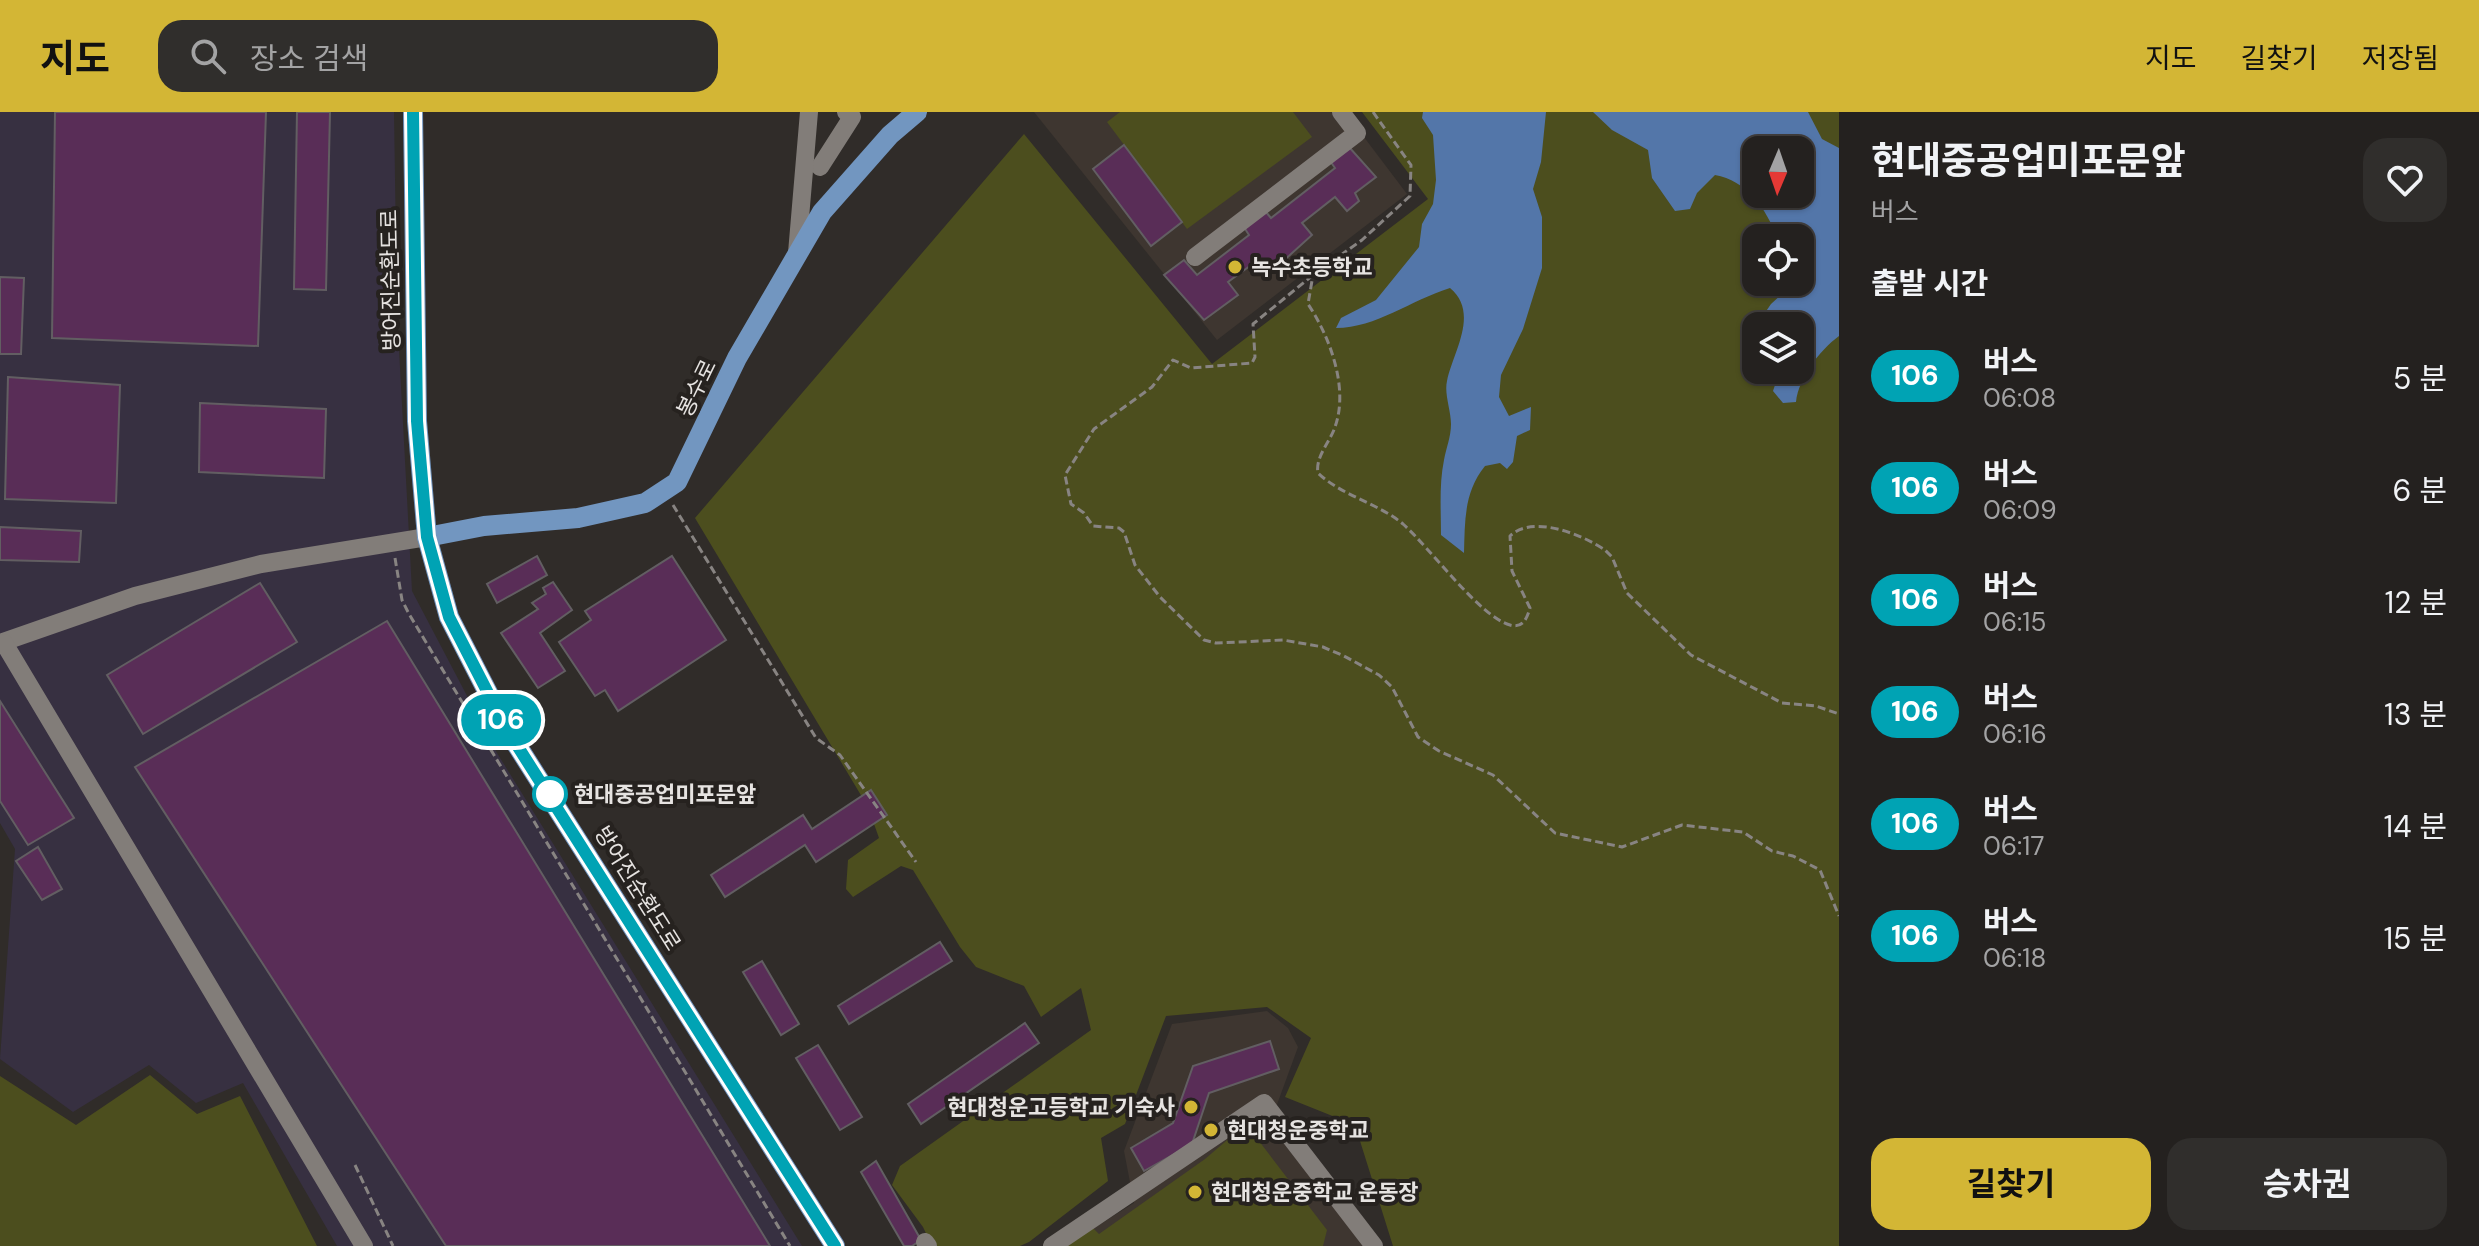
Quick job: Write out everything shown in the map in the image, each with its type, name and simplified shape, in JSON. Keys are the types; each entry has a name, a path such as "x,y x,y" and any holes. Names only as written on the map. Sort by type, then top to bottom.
{"main road":[{"name":"방어진순환도로","path":"413,112 413,312 427,537 449,617 506,728 835,1246"},
{"name":"봉수로","path":"664,492 677,482 737,358 822,212 890,135 917,112"},
{"path":"427,537 484,526 578,518 645,503 664,492"}],"street":[{"path":"797,253 809,112"},
{"path":"1195,257 1357,133 1341,112"},
{"path":"820,167 852,114"},
{"path":"364,1246 2,643 135,596 261,564 427,537"},
{"path":"1052,1246 1264,1103 1374,1246"}],"path":[{"path":"1373,112 1411,165 1410,196 1362,240 1253,324 1255,357 1252,363 1191,368 1173,360 1152,387 1094,429 1065,475 1071,504 1084,513 1093,526 1119,528 1124,532 1135,565 1160,597 1172,605 1184,623 1204,640 1216,643 1283,640 1323,647 1379,675 1392,687 1418,737 1428,745 1493,775 1555,833 1622,847 1682,825 1699,824 1743,832 1772,851 1793,856 1820,870 1839,916"},
{"path":"1313,275 1308,304 1325,329 1339,393 1336,424 1317,469 1322,477 1401,523 1492,614 1512,626 1521,625 1527,619 1530,608 1512,571 1509,541 1518,529 1543,527 1605,550 1627,593 1691,655 1782,703 1816,706 1839,714"},
{"path":"664,492 816,738 840,755 916,862"},
{"path":"393,543 402,600 409,614 790,1246"},
{"path":"355,1165 393,1246"}],"shaded area":[{"path":"0,112 394,112 397,312 412,591 497,753 802,1246 337,1246 243,1083 196,1103 149,1065 73,1112 0,1059 15,849 0,823"},
{"name":"녹수초등학교","path":"1034,112 1345,112 1407,194 1217,340"},
{"path":"1120,112 1293,112 1312,137 1187,229 1107,122"},
{"path":"1362,112 1839,112 1839,1246 1393,1246 1355,1125 1285,1097 1311,1038 1267,1007 1166,1016 1125,1124 1101,1138 1108,1181 1029,1242 1020,1246 932,1246 923,1227 892,1185 900,1166 1091,1030 1081,988 1041,1017 1024,986 976,967 960,947 913,870 901,866 853,897 846,889 848,860 879,838 868,807 695,518 1024,134 1212,364 1428,199"},
{"name":"현대청운중학교","path":"1267,1011 1288,1028 1298,1047 1275,1110 1372,1246 1065,1246 1134,1203 1124,1151 1172,1024"},
{"path":"150,1075 197,1114 240,1096 317,1246 0,1246 0,1076 76,1125"},
{"path":"1246,1124 1327,1230 1323,1246 1064,1246 1090,1225 1099,1234 1205,1159"}],"water":[{"path":"1423,112 1546,112 1541,162 1533,189 1542,217 1542,268 1523,329 1501,375 1499,397 1509,416 1531,407 1530,430 1517,436 1513,462 1507,469 1500,463 1485,466 1478,476 1467,507 1464,553 1441,535 1441,478 1451,424 1446,386 1464,321 1459,298 1450,288 1379,319 1336,328 1341,318 1376,300 1419,247 1422,224 1433,204 1436,180 1433,135 1422,118"},
{"path":"1593,112 1808,112 1822,139 1839,148 1839,336 1814,361 1814,312 1766,312 1780,296 1814,296 1814,224 1770,224 1762,208 1814,208 1814,136 1742,136 1742,187 1715,175 1697,193 1690,209 1675,211 1652,178 1648,150 1612,130"},
{"path":"1775,384 1801,384 1796,402 1783,403 1773,391"}],"building":[{"path":"55,112 266,112 258,346 52,338"},
{"path":"297,112 330,112 326,290 294,289"},
{"path":"1124,145 1182,222 1151,246 1093,169"},
{"path":"1349,147 1376,177 1355,193 1359,201 1347,211 1335,197 1302,223 1312,235 1270,273 1258,260 1228,282 1238,295 1204,320 1164,275 1184,260 1197,275 1249,235 1240,221 1260,205 1271,218 1335,168 1330,161"},
{"path":"0,277 24,278 21,354 0,354"},
{"path":"8,377 120,385 116,503 5,499"},
{"path":"200,403 326,409 324,478 199,472"},
{"path":"0,527 81,531 79,562 0,560"},
{"path":"537,556 547,575 497,603 487,584"},
{"path":"672,556 726,640 618,711 605,690 595,696 559,642 591,620 585,611"},
{"path":"553,582 572,610 540,633 565,671 538,688 501,633 538,609 532,603 546,594 543,588"},
{"path":"260,583 297,642 143,734 107,675"},
{"path":"387,621 770,1246 446,1246 135,767"},
{"path":"0,701 74,818 28,845 0,801"},
{"path":"871,790 887,815 816,862 805,845 725,897 711,875 803,815 812,829"},
{"path":"38,847 62,889 42,900 16,861"},
{"path":"940,942 952,961 849,1024 838,1006"},
{"path":"762,961 799,1024 781,1035 743,972"},
{"path":"1025,1023 1039,1043 921,1124 908,1104"},
{"name":"현대청운고등학교 기숙사","path":"1270,1041 1279,1069 1209,1093 1192,1144 1144,1171 1131,1148 1173,1123 1193,1066"},
{"path":"818,1045 862,1117 840,1130 796,1058"},
{"path":"876,1161 921,1240 912,1246 904,1246 861,1172"}],"bus line":[{"name":"106","path":"413,112 413,312 417,421 427,537 449,617 506,728 835,1246"}],"place":[{"name":"녹수초등학교","path":"1235,267"},
{"name":"현대중공업미포문앞","path":"550,794"},
{"name":"현대청운고등학교 기숙사","path":"1191,1107"},
{"name":"현대청운중학교","path":"1211,1130"},
{"name":"현대청운중학교 운동장","path":"1195,1192"}]}
